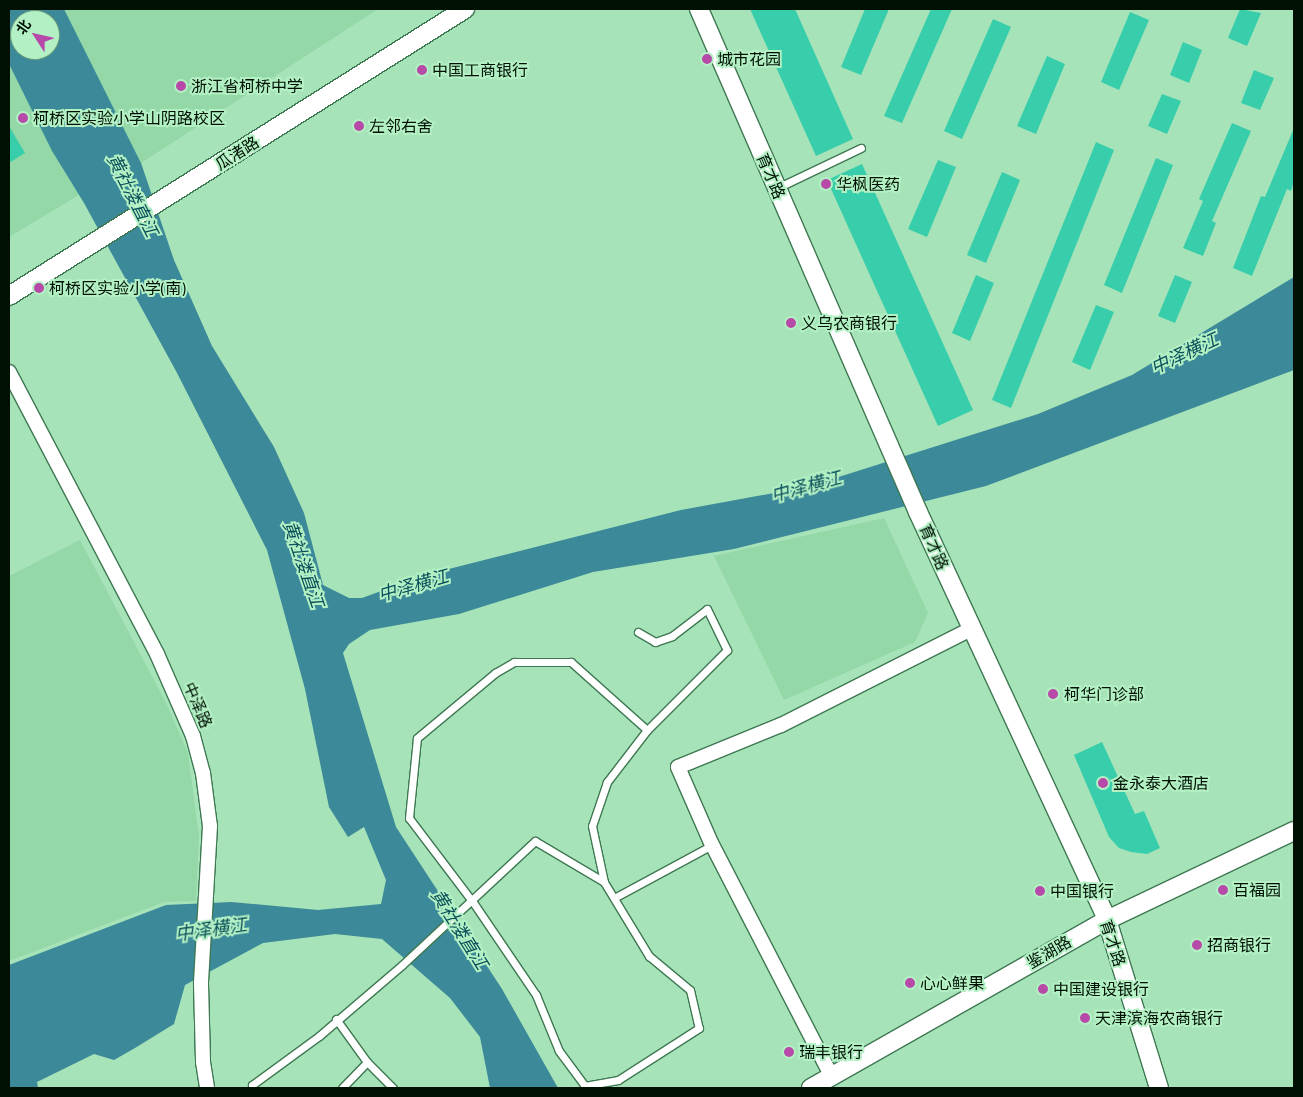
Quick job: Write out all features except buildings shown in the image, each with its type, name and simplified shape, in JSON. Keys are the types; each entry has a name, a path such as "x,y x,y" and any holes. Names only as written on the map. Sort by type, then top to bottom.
{"street":[{"name":"瓜渚路","path":"9,296 465,9"},
{"name":"育才路","path":"699,9 918,512 1107,920 1159,1088"},
{"name":"中泽路","path":"9,372 157,654 193,736 203,773 210,826 201,984 203,1062 208,1088"},
{"path":"832,1077 712,845 678,767 781,724 971,629"},
{"name":"鉴湖路","path":"811,1088 1107,920 1294,831"}],"lane":[{"path":"777,188 862,148"},
{"path":"638,632 656,642 672,636 708,609 727,650 647,730 607,782 592,826 604,882 649,956 690,990 699,1028 618,1080 585,1086 558,1051 536,995 472,900 409,818 417,738 495,673 514,662 571,662 647,730"},
{"path":"252,1088 252,1085 319,1036 336,1019 402,965 534,841 604,882"},
{"path":"614,898 712,845"},
{"path":"336,1019 367,1062 393,1088"},
{"path":"342,1088 367,1062"}],"shaded area":[{"name":"浙江省柯桥中学","path":"64,9 378,9 141,163"},
{"name":"柯桥区实验小学山阴路校区","path":"9,64 52,151 79,195 9,237"},
{"path":"884,518 928,613 915,642 784,700 714,556"},
{"path":"80,540 166,703 188,753 199,837 196,901 164,902 9,961 9,576"}],"water":[{"path":"9,9 64,9 141,163 174,260 212,346 274,447 304,513 323,585 349,598 362,598 425,575 681,510 807,487 1038,414 1132,375 1294,277 1294,370 986,486 734,549 593,572 459,614 370,630 349,644 343,653 396,827 502,989 558,1088 490,1088 480,1037 450,998 382,939 335,934 263,943 185,985 174,1024 114,1060 94,1054 37,1082 38,1088 9,1088 9,965 166,905 231,902 318,910 381,904 386,880 364,827 348,837 329,807 305,689 267,550 176,371 84,203 52,151 9,64"}],"place":[{"name":"城市花园","path":"707,59"},
{"name":"中国工商银行","path":"422,70"},
{"name":"浙江省柯桥中学","path":"181,86"},
{"name":"柯桥区实验小学山阴路校区","path":"23,118"},
{"name":"左邻右舍","path":"359,126"},
{"name":"华枫医药","path":"826,184"},
{"name":"柯桥区实验小学(南)","path":"39,288"},
{"name":"义乌农商银行","path":"791,323"},
{"name":"柯华门诊部","path":"1053,694"},
{"name":"金永泰大酒店","path":"1103,783"},
{"name":"百福园","path":"1223,890"},
{"name":"中国银行","path":"1040,891"},
{"name":"招商银行","path":"1197,945"},
{"name":"心心鲜果","path":"910,983"},
{"name":"中国建设银行","path":"1043,989"},
{"name":"天津滨海农商银行","path":"1085,1018"},
{"name":"瑞丰银行","path":"789,1052"}],"water label":[{"name":"黄社溇直江","path":"133,195"},
{"name":"中泽横江","path":"1184,353"},
{"name":"中泽横江","path":"806,486"},
{"name":"黄社溇直江","path":"304,564"},
{"name":"中泽横江","path":"413,585"},
{"name":"中泽横江","path":"211,929"},
{"name":"黄社溇直江","path":"460,929"}]}
